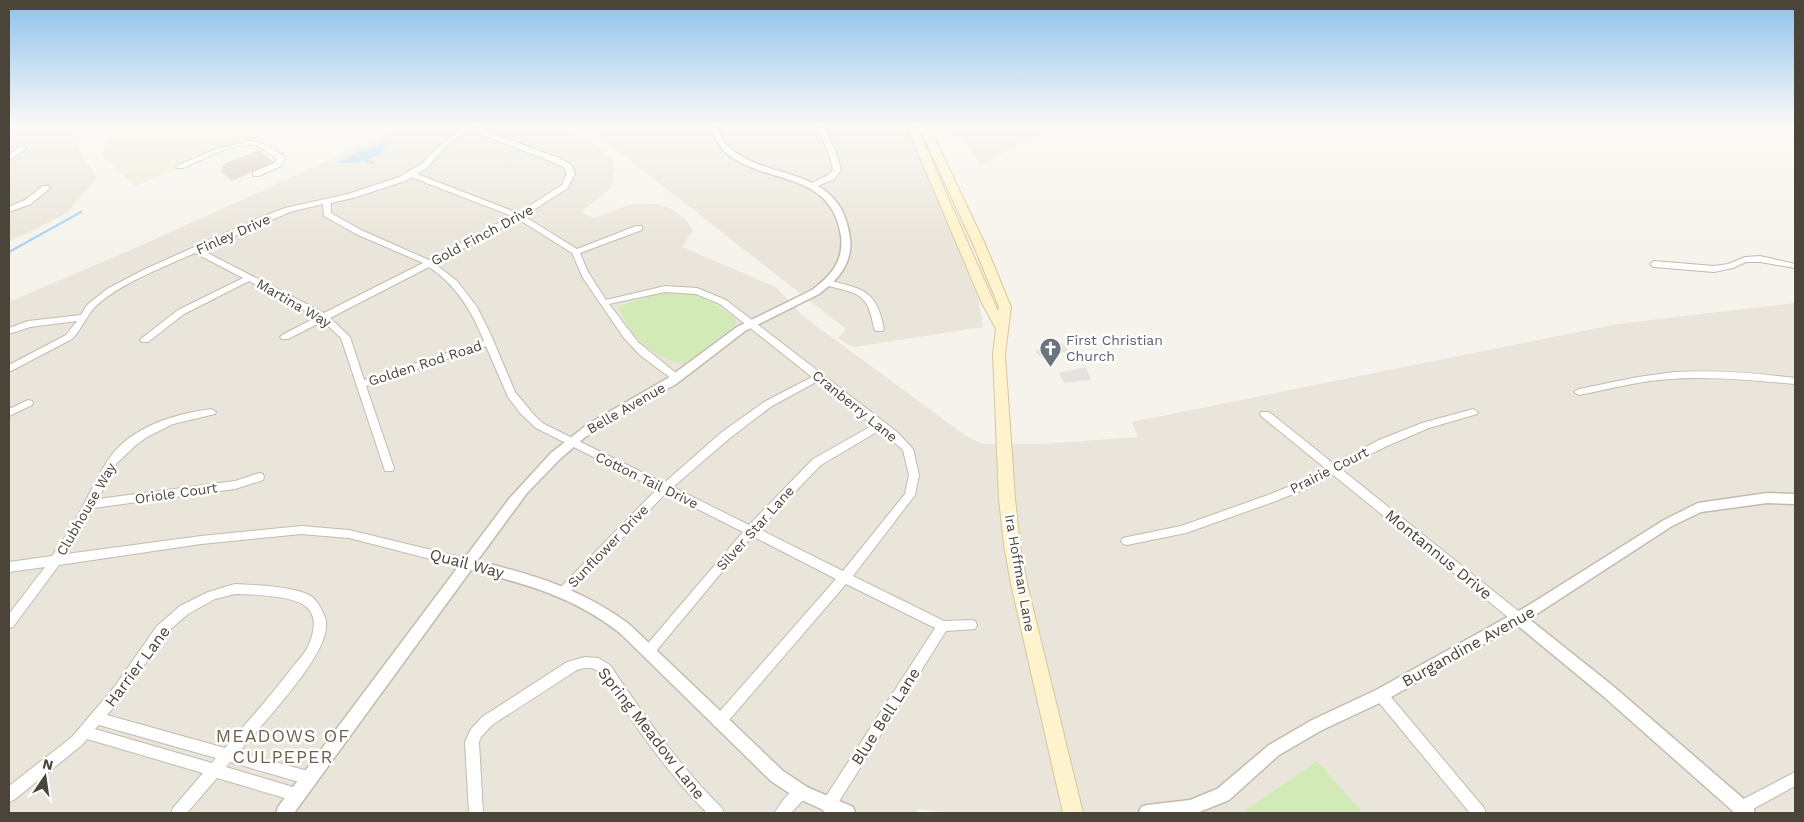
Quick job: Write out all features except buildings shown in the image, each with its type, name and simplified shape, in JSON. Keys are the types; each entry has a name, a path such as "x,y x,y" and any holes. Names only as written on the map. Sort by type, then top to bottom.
{"main road":[{"path":"929,165 986,301 1002,329"},
{"name":"Ira Hoffman Lane","path":"942,165 979,244 1005,307 1000,354 1007,500 1019,584 1073,813"}],"street":[{"path":"256,174 275,165"},
{"name":"Finley Drive","path":"9,369 68,337 76,330 90,307 110,291 196,250 288,210 376,189 411,174 425,165"},
{"name":"Gold Finch Drive","path":"285,336 431,263 553,196 565,186 571,173 565,165"},
{"name":"Belle Avenue","path":"284,813 531,480 571,443 604,418 649,396 677,378 725,339 786,308 828,283 837,273 845,260 847,241 837,209 826,196 813,186 795,177 758,165"},
{"path":"813,186 831,177 837,170 836,165"},
{"path":"411,174 519,216 576,252 580,268 618,326 638,350 677,378"},
{"path":"9,210 28,202 46,188"},
{"name":"Cotton Tail Drive","path":"327,201 327,214 342,225 431,263 455,283 477,313 511,393 525,413 540,426 943,626 972,625"},
{"path":"576,252 639,228"},
{"name":"Martina Way","path":"196,250 324,317 345,337 389,468"},
{"path":"1654,264 1714,269 1730,266 1745,260 1760,259 1795,266"},
{"path":"146,340 181,312 249,278"},
{"path":"828,283 860,292 870,298 876,308 879,329"},
{"name":"Cranberry Lane","path":"604,303 665,289 696,291 723,302 880,425 908,450 914,475 910,495 845,577 720,722"},
{"path":"9,331 28,324 84,317"},
{"name":"Golden Rod Road","path":"361,384 489,342"},
{"path":"1580,392 1658,377 1693,375 1730,375 1795,381"},
{"name":"Sunflower Drive","path":"564,591 664,489 726,435 768,404 819,377"},
{"path":"9,413 28,404"},
{"name":"Clubhouse Way","path":"9,623 56,561 91,504 112,462 128,445 163,424 192,415 211,412"},
{"name":"Prairie Court","path":"1127,541 1182,530 1311,482 1332,468 1383,443 1426,425 1473,412"},
{"name":"Montannus Drive","path":"1265,414 1608,691 1744,810"},
{"name":"Silver Star Lane","path":"648,652 750,531 817,462 880,425"},
{"name":"Oriole Court","path":"91,504 235,485 259,476"},
{"name":"Burgandine Avenue","path":"1148,813 1190,808 1224,795 1274,750 1317,725 1381,695 1518,618 1668,523 1698,508 1767,498 1795,499"},
{"name":"Quail Way","path":"9,567 247,535 301,530 349,534 541,583 564,591 598,609 618,623 777,776 801,792 828,806 847,813"},
{"name":"Harrier Lane","path":"9,795 84,732 126,682 161,630 198,602 212,595 235,589 263,590 304,598 312,604 320,618 320,630 314,649 216,771 178,813"},
{"name":"Blue Bell Lane","path":"828,806 943,626"},
{"name":"Spring Meadow Lane","path":"476,813 472,742 476,733 487,721 572,666 588,662 595,663 605,669 673,764 700,797 717,813"},
{"path":"1381,695 1479,813"},
{"path":"97,718 310,778"},
{"path":"84,732 298,795"},
{"path":"1744,810 1795,779"},
{"path":"782,813 801,792"}],"shaded area":[{"path":"9,165 89,165 97,178 68,212 9,241"},
{"path":"112,165 188,165 135,186"},
{"path":"318,165 614,165 611,188 581,212 594,218 635,203 658,204 672,209 686,220 693,230 682,247 776,287 803,316 966,436 983,444 1041,444 1138,437 1132,422 1617,324 1795,303 1795,813 1363,813 1317,761 1243,813 950,813 918,809 916,813 9,813 9,302 133,249"},
{"path":"636,165 922,165 978,297 983,327 854,347 838,338 846,329"},
{"path":"1062,343 1069,351 1042,358 1035,351"},
{"path":"1086,367 1091,380 1064,383 1059,373"}],"green space":[{"path":"663,292 687,292 713,303 736,319 736,325 683,364 672,361 643,344 635,336 623,317 619,306"},
{"path":"1317,761 1363,813 1243,813 1243,812"}],"waterway":[{"path":"9,252 81,212"}],"place":[{"name":"First Christian Church","path":"1050,367"}],"district":[{"name":"MEADOWS OF CULPEPER","path":"283,746"}]}
